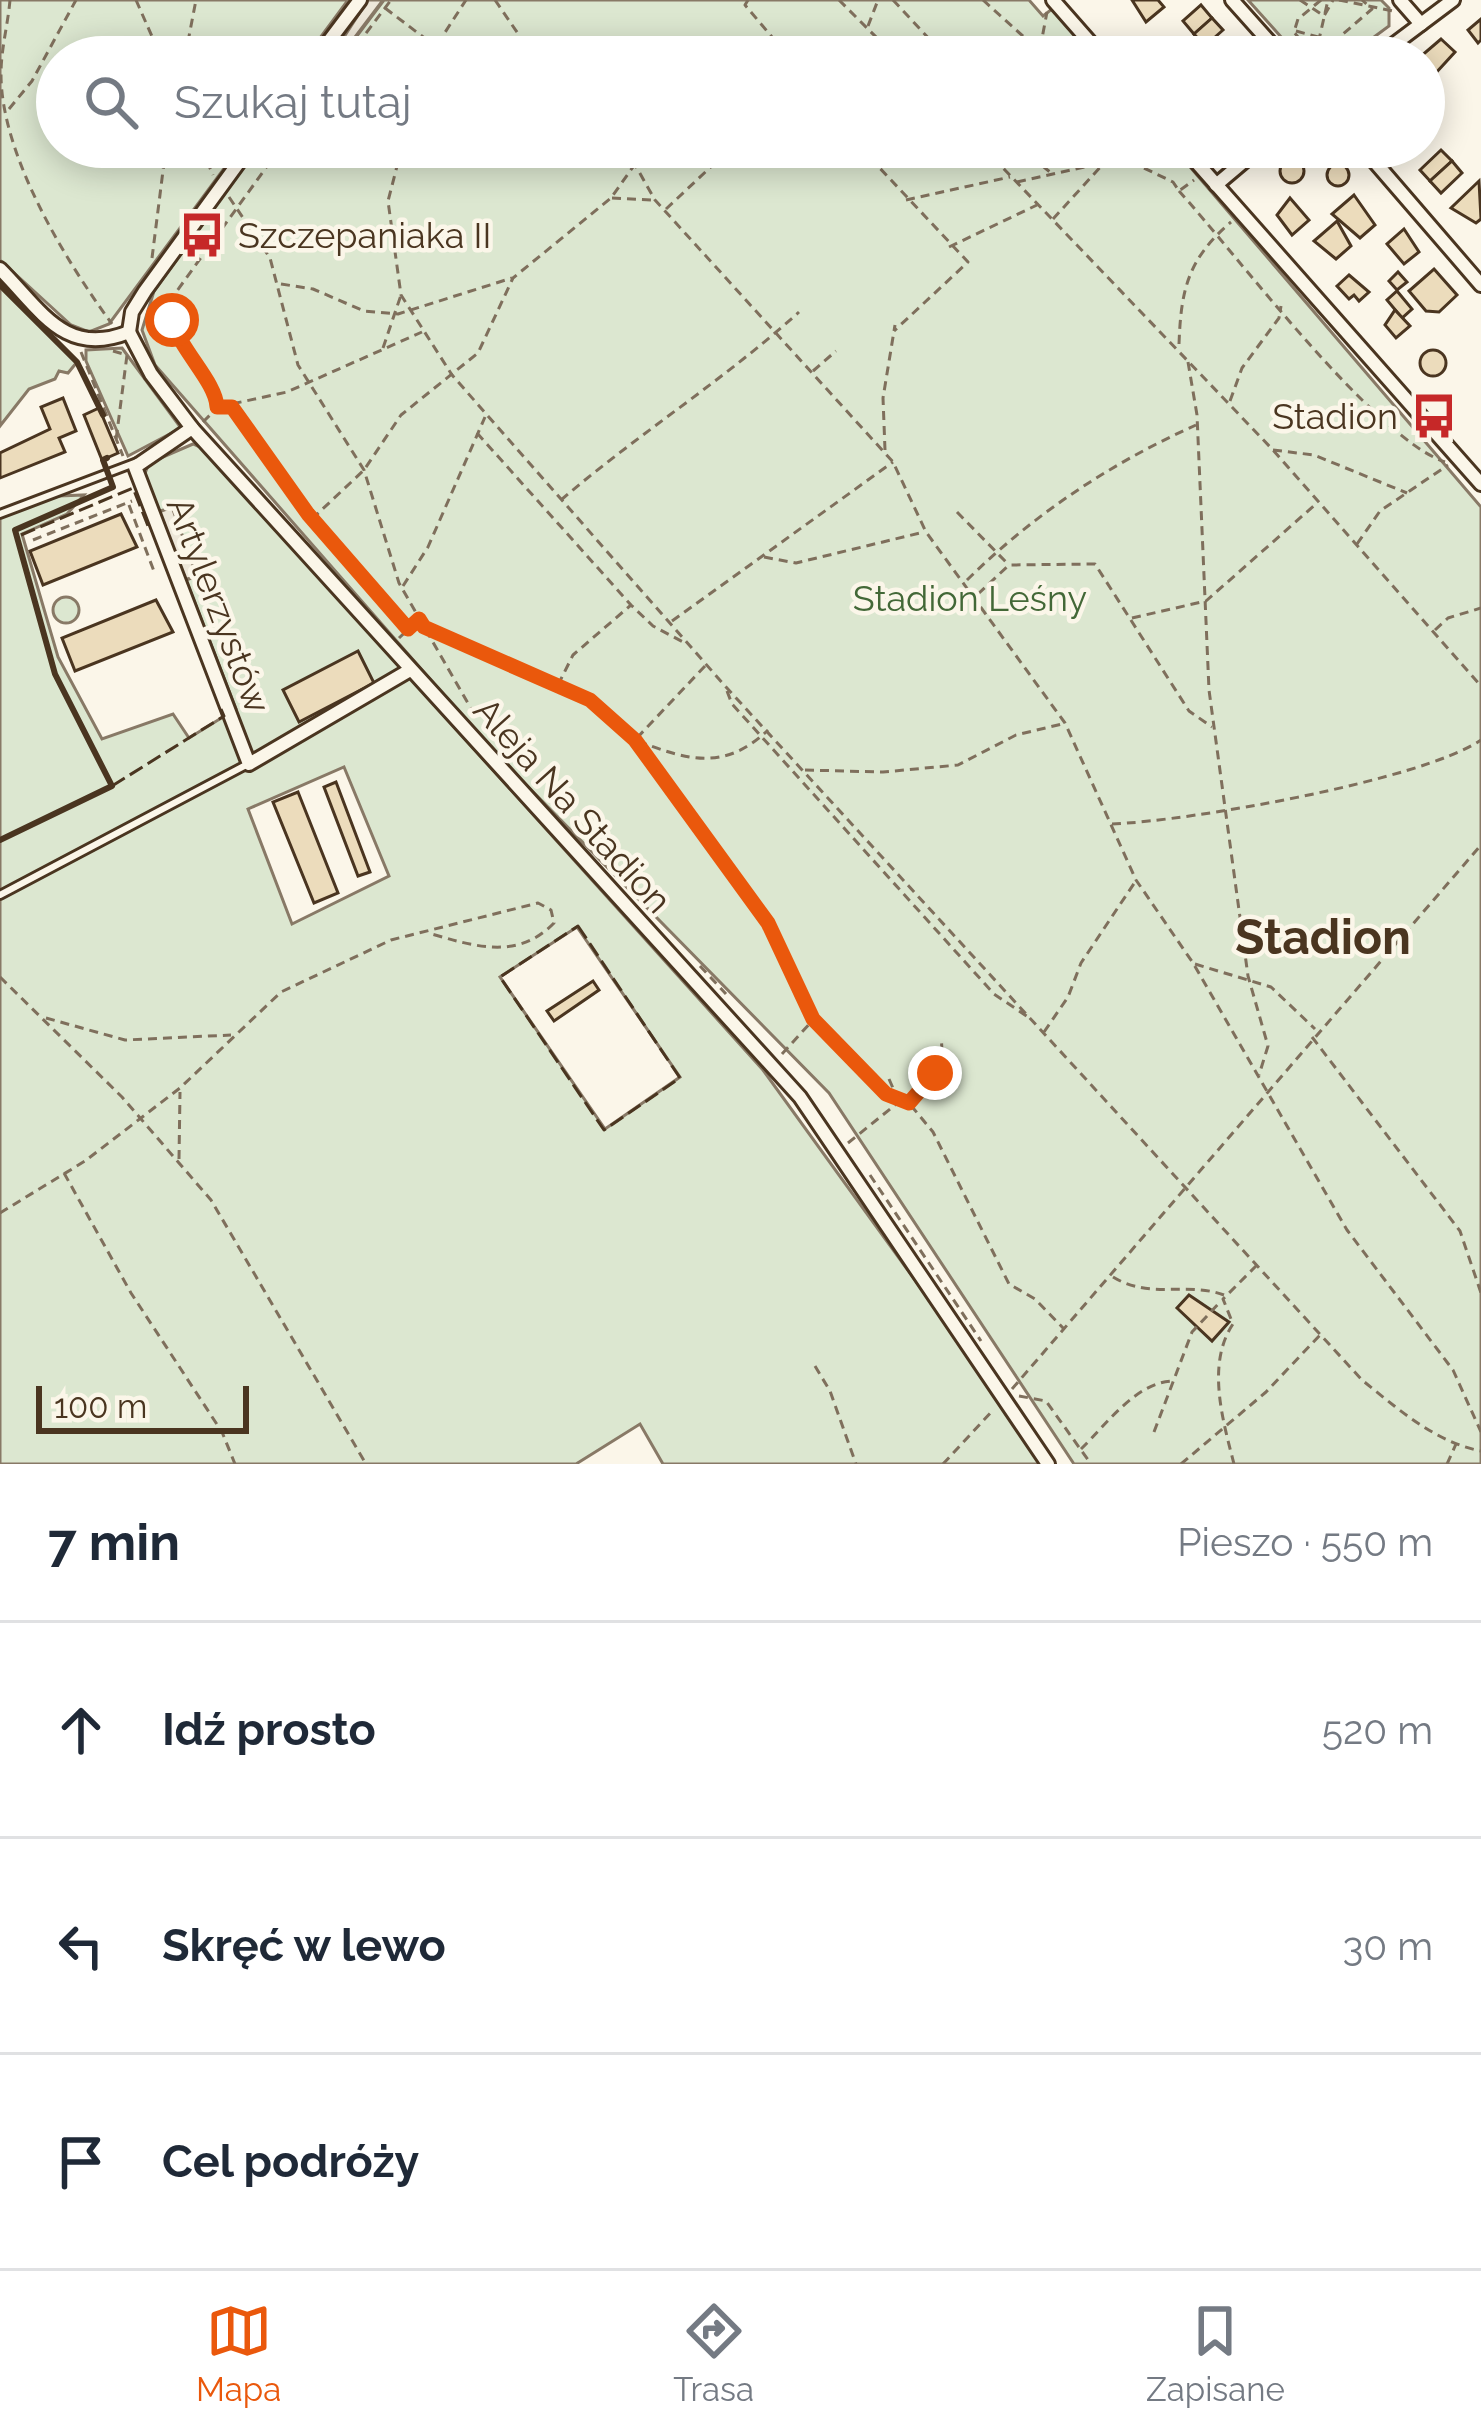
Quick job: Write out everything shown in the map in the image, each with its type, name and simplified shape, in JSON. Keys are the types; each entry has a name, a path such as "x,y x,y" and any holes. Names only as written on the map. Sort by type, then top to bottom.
{"street":[{"path":"333,36 360,0"},
{"path":"1232,0 1264,36"},
{"path":"1404,36 1453,0"},
{"path":"1054,2 1084,36"},
{"path":"1399,6 1420,24"},
{"path":"0,269 74,339 98,342 125,334 132,312 230,168"},
{"path":"1201,168 1455,463 1481,484"},
{"path":"1216,185 1237,168"},
{"path":"1380,168 1481,284"},
{"name":"Aleja Na Stadion","path":"125,334 192,428 800,1097 1048,1464"},
{"name":"Artylerzystów","path":"192,428 133,464 249,764"},
{"path":"249,764 410,670"}],"lane":[{"path":"0,514 133,464"},
{"path":"0,895 249,764"}],"path":[{"path":"10,0 1,76 14,147 70,264 125,334"},
{"path":"56,36 76,0"},
{"path":"136,0 151,36"},
{"path":"189,36 196,0"},
{"path":"364,36 391,0"},
{"path":"495,0 520,36"},
{"path":"740,0 771,36"},
{"path":"839,0 876,36"},
{"path":"868,28 878,0"},
{"path":"893,0 926,36"},
{"path":"983,0 1023,36"},
{"path":"1300,0 1324,16"},
{"path":"1319,36 1330,0"},
{"path":"1294,31 1307,8 1330,0 1372,9 1399,6"},
{"path":"1362,0 1372,9"},
{"path":"443,36 464,1"},
{"path":"1041,36 1043,15 1054,2"},
{"path":"385,8 422,36"},
{"path":"1343,36 1372,9"},
{"path":"1294,31 1315,36"},
{"path":"1294,31 1298,36"},
{"path":"8,110 36,74"},
{"path":"154,278 164,168"},
{"path":"211,168 280,284 307,385 364,470 402,587 484,733"},
{"path":"217,407 215,395 183,349 172,303 181,280 265,168"},
{"path":"382,349 401,295 388,201 397,168"},
{"path":"312,519 364,470 401,415 478,352 513,278 610,197 628,168"},
{"path":"640,168 655,200 893,462 926,532 1065,723 1136,880 1193,963 1347,1230 1453,1370 1481,1432"},
{"path":"664,210 710,168"},
{"path":"879,168 968,262 894,328 883,398 885,451"},
{"path":"1003,168 1230,403 1481,686"},
{"path":"1045,168 1051,173"},
{"path":"907,200 1077,168"},
{"path":"1053,219 1099,168"},
{"path":"1146,168 1174,182 1368,404 1425,455 1455,463"},
{"path":"1179,191 1204,172"},
{"path":"610,197 655,200"},
{"path":"951,246 1039,205"},
{"path":"1178,348 1183,280 1197,254 1241,213"},
{"path":"280,284 313,289 364,311 398,314 411,313 472,286 513,278"},
{"path":"401,295 485,417 726,687 1362,1380 1413,1421 1456,1444 1481,1451"},
{"path":"1230,403 1242,368 1280,318 1281,306"},
{"path":"560,500 799,312"},
{"path":"192,428 217,407 307,385 423,332"},
{"path":"69,348 83,353 116,440 133,464"},
{"path":"812,372 836,351"},
{"path":"100,352 127,355 116,440"},
{"path":"1188,360 1197,424 1214,729 1248,976 1268,1046 1259,1075"},
{"path":"232,407 312,519 408,629"},
{"path":"402,587 428,547 485,417"},
{"path":"966,581 995,552 1107,469 1197,424"},
{"path":"477,433 653,626 691,645"},
{"path":"1273,450 1314,455 1407,493"},
{"path":"670,622 893,462"},
{"path":"1356,545 1380,512 1455,463"},
{"path":"33,540 144,497"},
{"path":"1132,618 1206,601 1318,502"},
{"path":"128,503 155,574"},
{"path":"957,512 1009,565"},
{"path":"760,557 796,563 926,532"},
{"path":"976,595 1009,565 1095,564 1190,712 1214,729"},
{"path":"557,686 573,655 631,604"},
{"path":"1433,632 1448,618 1481,608"},
{"path":"389,646 419,619"},
{"path":"424,627 590,700 635,740 768,923 813,1019 886,1094 909,1103 933,1132 1009,1283 1035,1299 1064,1328"},
{"path":"635,740 706,665"},
{"path":"726,687 732,704 994,994 1030,1018"},
{"path":"803,770 883,772 958,765 1016,736 1065,723"},
{"path":"635,740 684,759 722,761 768,730"},
{"path":"1111,824 1166,822 1381,777 1481,740"},
{"path":"943,1464 1481,845"},
{"path":"1043,1033 1068,998 1081,963 1136,880"},
{"path":"0,1213 64,1173 180,1088 280,992 391,940 538,902 550,910 554,923 536,941 508,948 481,948 428,933"},
{"path":"687,952 730,1000"},
{"path":"1193,963 1248,976 1270,987 1316,1030"},
{"path":"0,977 180,1161 245,1252 366,1464"},
{"path":"44,1018 125,1040 232,1035"},
{"path":"767,1043 780,1057 813,1019"},
{"path":"1311,1036 1460,1231 1481,1293"},
{"path":"909,1103 935,1073 944,1054 941,1039"},
{"path":"889,1078 899,1098"},
{"path":"180,1088 176,1128 180,1161"},
{"path":"848,1143 899,1098"},
{"path":"861,1162 981,1336 984,1367"},
{"path":"64,1173 131,1293 222,1432 236,1464"},
{"path":"1154,1432 1192,1332 1256,1266"},
{"path":"1111,1275 1131,1288 1165,1294 1202,1287 1224,1298 1233,1324 1220,1371 1224,1425 1234,1464"},
{"path":"1181,1464 1267,1392 1320,1335"},
{"path":"815,1366 830,1391 856,1464"},
{"path":"1081,1449 1138,1394 1157,1381 1175,1380"},
{"path":"1005,1397 1046,1401 1091,1464"},
{"path":"1447,1464 1456,1444"},
{"path":"1471,1449 1481,1460"}],"green space":[{"path":"0,0 348,0 321,36 36,36 36,168 224,168 109,324 89,332 71,325 0,260"},
{"path":"384,0 1029,0 1043,16 1052,9 1076,36 357,36"},
{"path":"1248,0 1381,0 1389,8 1389,26 1375,36 1280,36"},
{"name":"Stadion Leśny","path":"243,168 1191,168 1481,507 1481,1464 1074,1464 829,1093 492,750 155,365 142,330 154,291"},
{"path":"0,284 77,362 68,373 59,371 55,379 29,389 0,426"},
{"path":"122,348 181,428 128,456 86,361 86,350"},
{"path":"193,444 204,449 763,1070 1048,1464 663,1464 640,1424 576,1464 0,1464 0,515 58,496 84,495 67,514 22,534 58,657 102,739 173,714 189,738 236,709 186,580 197,576 171,507 156,513 144,476 149,463","holes":["344,767 389,876 292,924 248,809","577,927 680,1077 605,1129 500,977"]},
{"path":"66,597 79,610 66,623 53,610"}],"shaded area":[{"path":"368,0 383,0 356,36 345,36"},
{"path":"172,507 197,576 181,581 156,513"}],"building":[{"path":"1132,0 1158,0 1164,7 1146,22"},
{"path":"1201,5 1212,18 1194,34 1183,21"},
{"path":"1212,18 1223,30 1216,36 1194,34"},
{"path":"1481,19 1481,40 1478,43 1468,30"},
{"path":"1445,43 1455,52 1445,63"},
{"path":"1452,161 1462,173 1441,193 1430,181"},
{"path":"1281,168 1303,168 1297,182 1281,176"},
{"path":"1330,168 1346,168 1346,183 1330,183"},
{"path":"1422,168 1444,168 1430,181"},
{"path":"1479,181 1481,219 1476,223 1451,208"},
{"path":"1354,195 1375,225 1360,238 1332,214"},
{"path":"1290,198 1309,220 1292,235 1277,215"},
{"path":"1337,221 1351,246 1336,259 1314,241"},
{"path":"1404,229 1419,252 1404,264 1387,244"},
{"path":"1434,269 1457,295 1439,312 1426,311 1409,291"},
{"path":"1398,272 1407,282 1397,290 1389,281"},
{"path":"1349,275 1369,292 1359,301 1354,295 1349,299 1337,286"},
{"path":"1397,291 1412,309 1402,318 1387,300"},
{"path":"1395,310 1410,326 1396,338 1385,325"},
{"path":"1433,350 1446,363 1433,376 1420,363"},
{"path":"63,398 76,431 59,438 65,452 0,478 0,453 50,429 41,407"},
{"path":"99,408 118,453 102,460 84,415"},
{"path":"121,514 137,547 43,585 30,551"},
{"path":"156,600 173,632 75,671 62,638"},
{"path":"358,651 374,683 299,722 283,690"},
{"path":"336,782 370,872 358,876 324,787"},
{"path":"298,792 338,893 314,903 273,802"},
{"path":"593,981 599,990 554,1021 547,1011"},
{"path":"1189,1295 1229,1322 1212,1341 1177,1308"}],"fence":[{"path":"21,535 133,488 150,531"},
{"path":"112,786 224,716 221,709"},
{"path":"578,926 680,1078 604,1130 500,977 578,926"}],"wall":[{"path":"0,285 77,362 103,415"},
{"path":"0,840 112,786 55,674 15,530 113,487 103,460 107,458"}],"place":[{"name":"Szczepaniaka II","path":"202,235"},
{"name":"Stadion","path":"1434,416"}],"district":[{"name":"Stadion","path":"1323,937"}],"route":[{"path":"172,320 186,355 215,395 217,407 232,407 308,514 408,629 419,619 424,627 590,700 635,740 768,923 813,1019 886,1094 909,1103 935,1073"}]}
